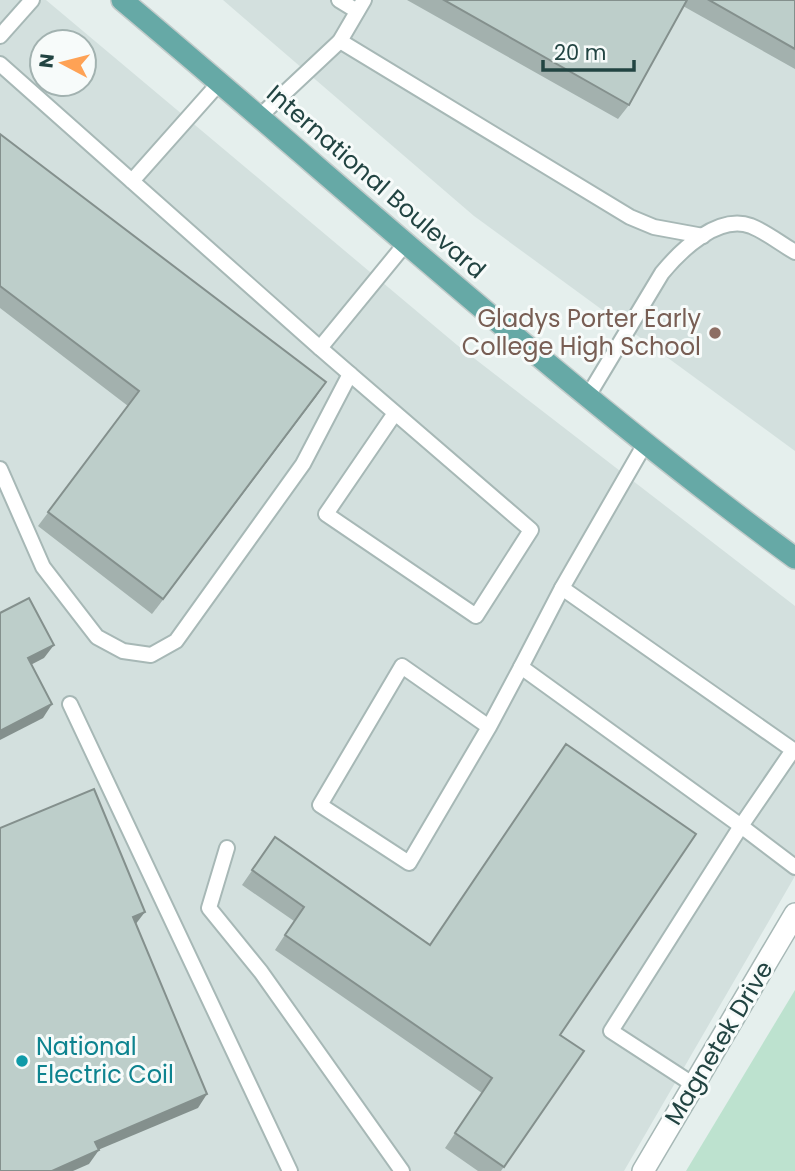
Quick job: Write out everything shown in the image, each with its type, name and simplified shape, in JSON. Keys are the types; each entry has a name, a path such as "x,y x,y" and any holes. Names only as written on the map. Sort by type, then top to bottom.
{"main road":[{"name":"International Boulevard","path":"122,0 588,396 725,507 795,558"}],"street":[{"name":"Magnetek Drive","path":"643,1171 795,914"}],"lane":[{"path":"0,36 32,0"},
{"path":"259,117 340,41 360,6 339,0"},
{"path":"340,41 630,217 654,227 703,236"},
{"path":"0,64 320,348 531,530 476,616 326,514 395,413"},
{"path":"132,181 220,82"},
{"path":"588,396 662,273 674,259 703,236 725,225 750,225 795,252"},
{"path":"320,348 407,243"},
{"path":"0,469 43,567 97,637 123,651 151,655 176,641 303,464 351,374"},
{"path":"489,727 402,666 320,805 409,863 489,727 562,588 646,442"},
{"path":"562,588 793,750 741,826 611,1031 694,1085"},
{"path":"521,667 795,867"},
{"path":"70,704 290,1171"},
{"path":"228,848 209,908 261,972 402,1171"}],"shaded area":[{"path":"0,0 46,0 79,28 28,28 28,98 98,98 98,44 457,345 795,606 795,876 624,1171 0,1171"},
{"name":"Gladys Porter Early College High School","path":"223,0 795,0 795,451 474,216"}],"green space":[{"path":"795,990 795,1171 686,1171"}],"building":[{"path":"444,0 687,0 629,105"},
{"path":"709,0 795,0 795,49"},
{"path":"0,134 326,382 163,599 48,512 139,391 0,286"},
{"path":"29,598 54,645 28,658 52,704 0,731 0,613"},
{"path":"566,744 696,834 560,1035 584,1051 504,1167 455,1133 492,1078 285,935 304,907 252,870 275,837 430,945"},
{"path":"94,789 145,912 133,917 207,1094 95,1142 99,1150 52,1171 0,1171 0,828"}],"place":[{"name":"Gladys Porter Early College High School","path":"715,333"},
{"name":"National Electric Coil","path":"22,1061"}]}
